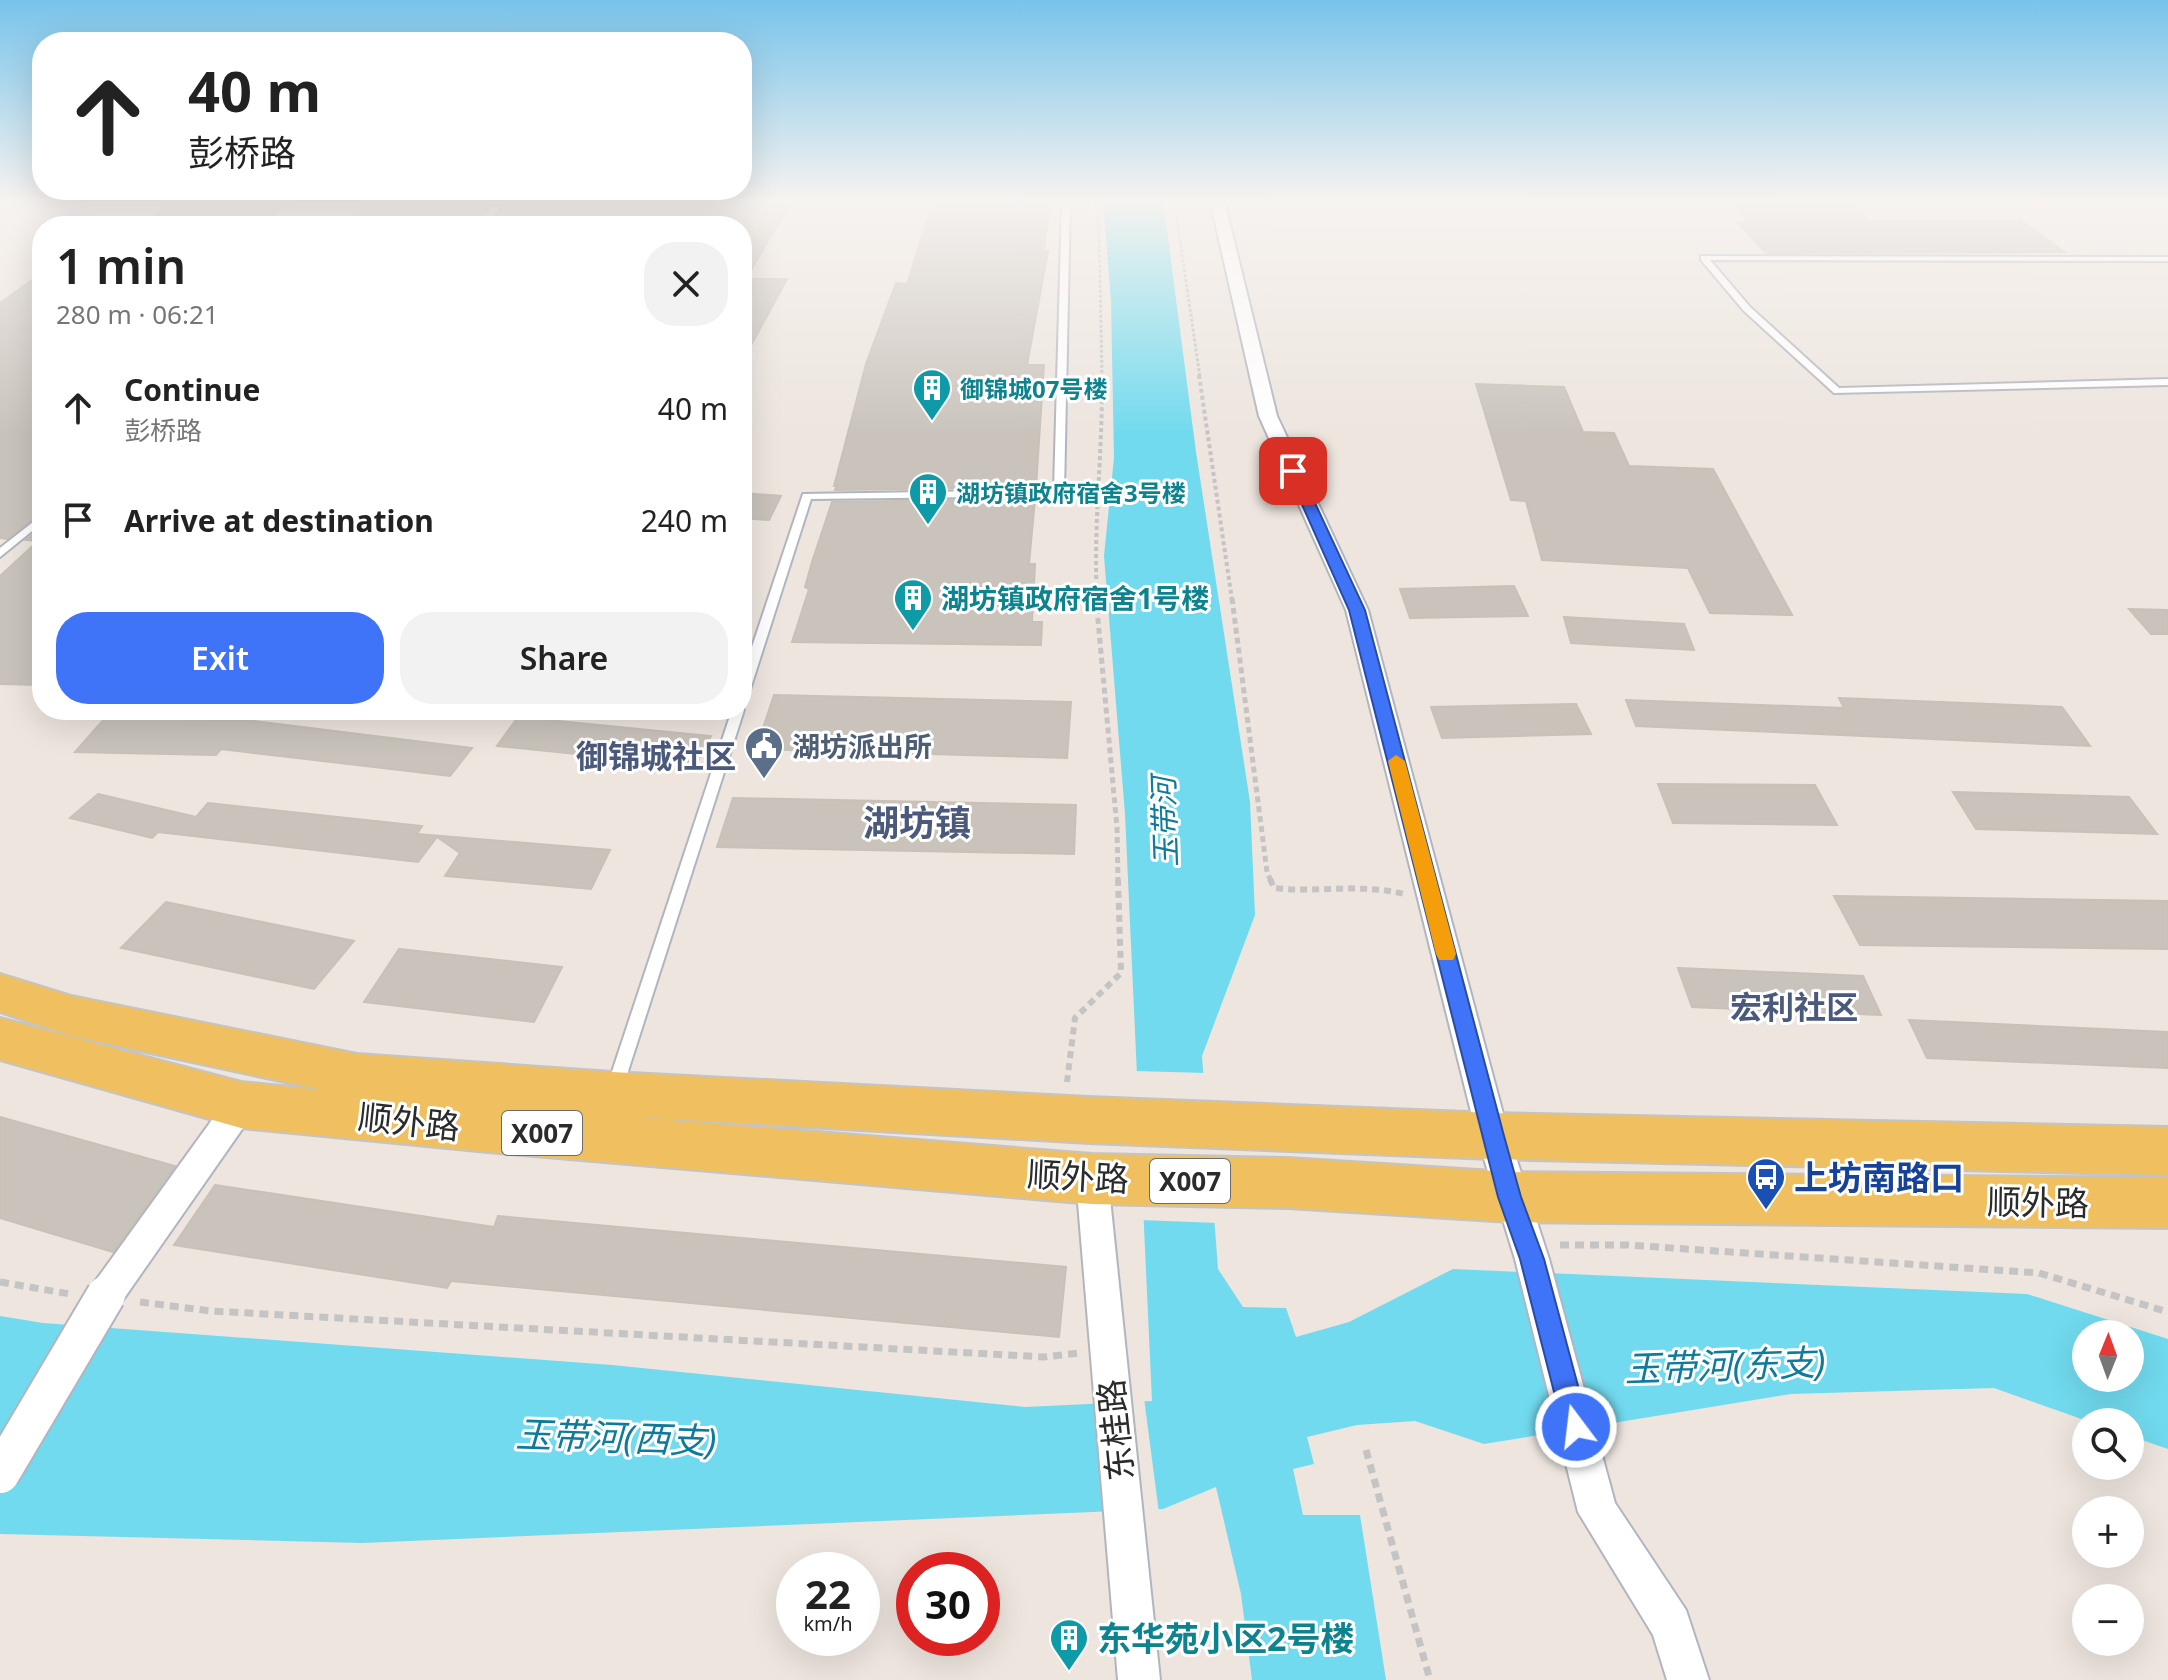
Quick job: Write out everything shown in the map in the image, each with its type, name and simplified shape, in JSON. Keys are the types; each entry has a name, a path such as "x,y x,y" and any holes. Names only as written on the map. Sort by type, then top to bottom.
{"main road":[{"name":"顺外路","path":"0,993 71,1016 357,1076 1076,1120 1493,1136 2168,1151"},
{"name":"顺外路","path":"0,1039 241,1105 1092,1179 1288,1183 1510,1197 2168,1203"}],"street":[{"path":"1236,278 1268,416 1357,610 1493,1136 1529,1252 1598,1512 1671,1625 1688,1680"},
{"path":"0,1474 107,1297 241,1105"},
{"name":"东桂路","path":"1092,1179 1139,1680"}],"lane":[{"path":"752,665 807,496 1059,493 1064,278"},
{"path":"1721,278 1747,309 1837,391 2168,382"},
{"path":"0,554 32,527"},
{"path":"612,1094 735,720"}],"path":[{"path":"1076,1120 1075,1018 1121,973 1117,828 1100,664 1095,571 1103,437 1100,278"},
{"path":"1185,278 1248,711 1267,872 1274,888 1288,891 1372,887 1402,893 1436,914"},
{"path":"1529,1252 1628,1245 2039,1273 2168,1312"},
{"path":"0,1282 227,1312 1044,1357 1107,1349"},
{"path":"1366,1450 1430,1680"}],"water":[{"path":"1109,278 1173,278 1196,452 1250,802 1255,915 1202,1056 1218,1269 1243,1307 1286,1308 1296,1337 1349,1322 1453,1269 2027,1294 2108,1320 2072,1320 2072,1392 2144,1392 2144,1331 2168,1339 2168,1449 2144,1441 2144,1408 2072,1408 2072,1416 1994,1388 1791,1394 1484,1444 1415,1421 1357,1425 1307,1437 1314,1464 1293,1469 1303,1515 1360,1515 1386,1680 1252,1680 1241,1594 1216,1487 1163,1509 362,1543 0,1534 0,1316 43,1323 612,1365 1025,1407 1152,1401 1125,814 1104,556 1114,458"}],"pier":[{"path":"1133,1071 1207,1073 1218,1223 1140,1220"},
{"path":"1144,1398 1159,1513 1111,1515 1099,1400"}],"building":[{"path":"909,278 1043,278 1027,365 1044,365 1036,487 835,490 866,364 896,283 907,284"},
{"path":"752,279 787,279 752,344"},
{"path":"32,280 32,520 7,539 0,538 0,303"},
{"path":"1476,384 1564,387 1583,432 1614,433 1629,466 1713,469 1792,615 1710,613 1688,568 1542,560 1526,501 1511,500"},
{"path":"752,494 781,496 769,520 752,519"},
{"path":"1035,499 1029,564 1035,564 1032,622 1042,622 1041,645 792,642 809,589 805,587 812,562 832,502"},
{"path":"32,547 32,685 0,684 0,576"},
{"path":"1514,586 1528,616 1410,618 1400,589"},
{"path":"2129,609 2168,610 2168,634 2151,634"},
{"path":"1564,617 1684,624 1694,650 1571,643"},
{"path":"774,695 1071,702 1067,758 756,749"},
{"path":"1839,698 2062,707 2090,746 1636,726 1626,700 1844,708"},
{"path":"1576,704 1591,734 1442,738 1431,707"},
{"path":"103,720 253,721 472,748 450,776 221,749 216,755 75,752"},
{"path":"516,720 548,720 711,736 695,766 497,746"},
{"path":"1658,784 1815,785 1837,825 1673,823"},
{"path":"1953,792 2129,797 2157,834 1976,829"},
{"path":"98,794 196,817 208,803 422,826 417,834 610,850 591,889 445,876 460,853 437,837 418,862 158,832 152,838 70,818"},
{"path":"733,798 1076,805 1074,854 717,847"},
{"path":"1834,896 2168,901 2168,949 1860,945"},
{"path":"166,902 354,941 314,989 121,948"},
{"path":"399,949 562,967 534,1022 364,1002"},
{"path":"1678,968 1863,976 1881,1015 1692,1007"},
{"path":"1909,1020 2168,1032 2168,1068 1927,1058"},
{"path":"0,1117 175,1166 113,1252 0,1218"},
{"path":"215,1185 494,1227 498,1216 1066,1267 1059,1337 451,1281 447,1288 174,1245"}],"slow traffic":[{"path":"1396,761 1446,954"}],"place":[{"name":"御锦城07号楼","path":"932,422"},
{"name":"湖坊镇政府宿舍3号楼","path":"928,526"},
{"name":"湖坊镇政府宿舍1号楼","path":"913,632"},
{"name":"湖坊派出所","path":"764,780"},
{"name":"上坊南路口","path":"1766,1211"},
{"name":"东华苑小区2号楼","path":"1069,1672"}],"district":[{"name":"御锦城社区","path":"656,755"},
{"name":"湖坊镇","path":"917,822"},
{"name":"宏利社区","path":"1794,1006"}],"route":[{"path":"1293,471 1357,610 1493,1136 1532,1259 1576,1427"}],"water label":[{"name":"玉带河","path":"1164,822"},
{"name":"玉带河(东支)","path":"1725,1365"},
{"name":"玉带河(西支)","path":"616,1437"}]}
